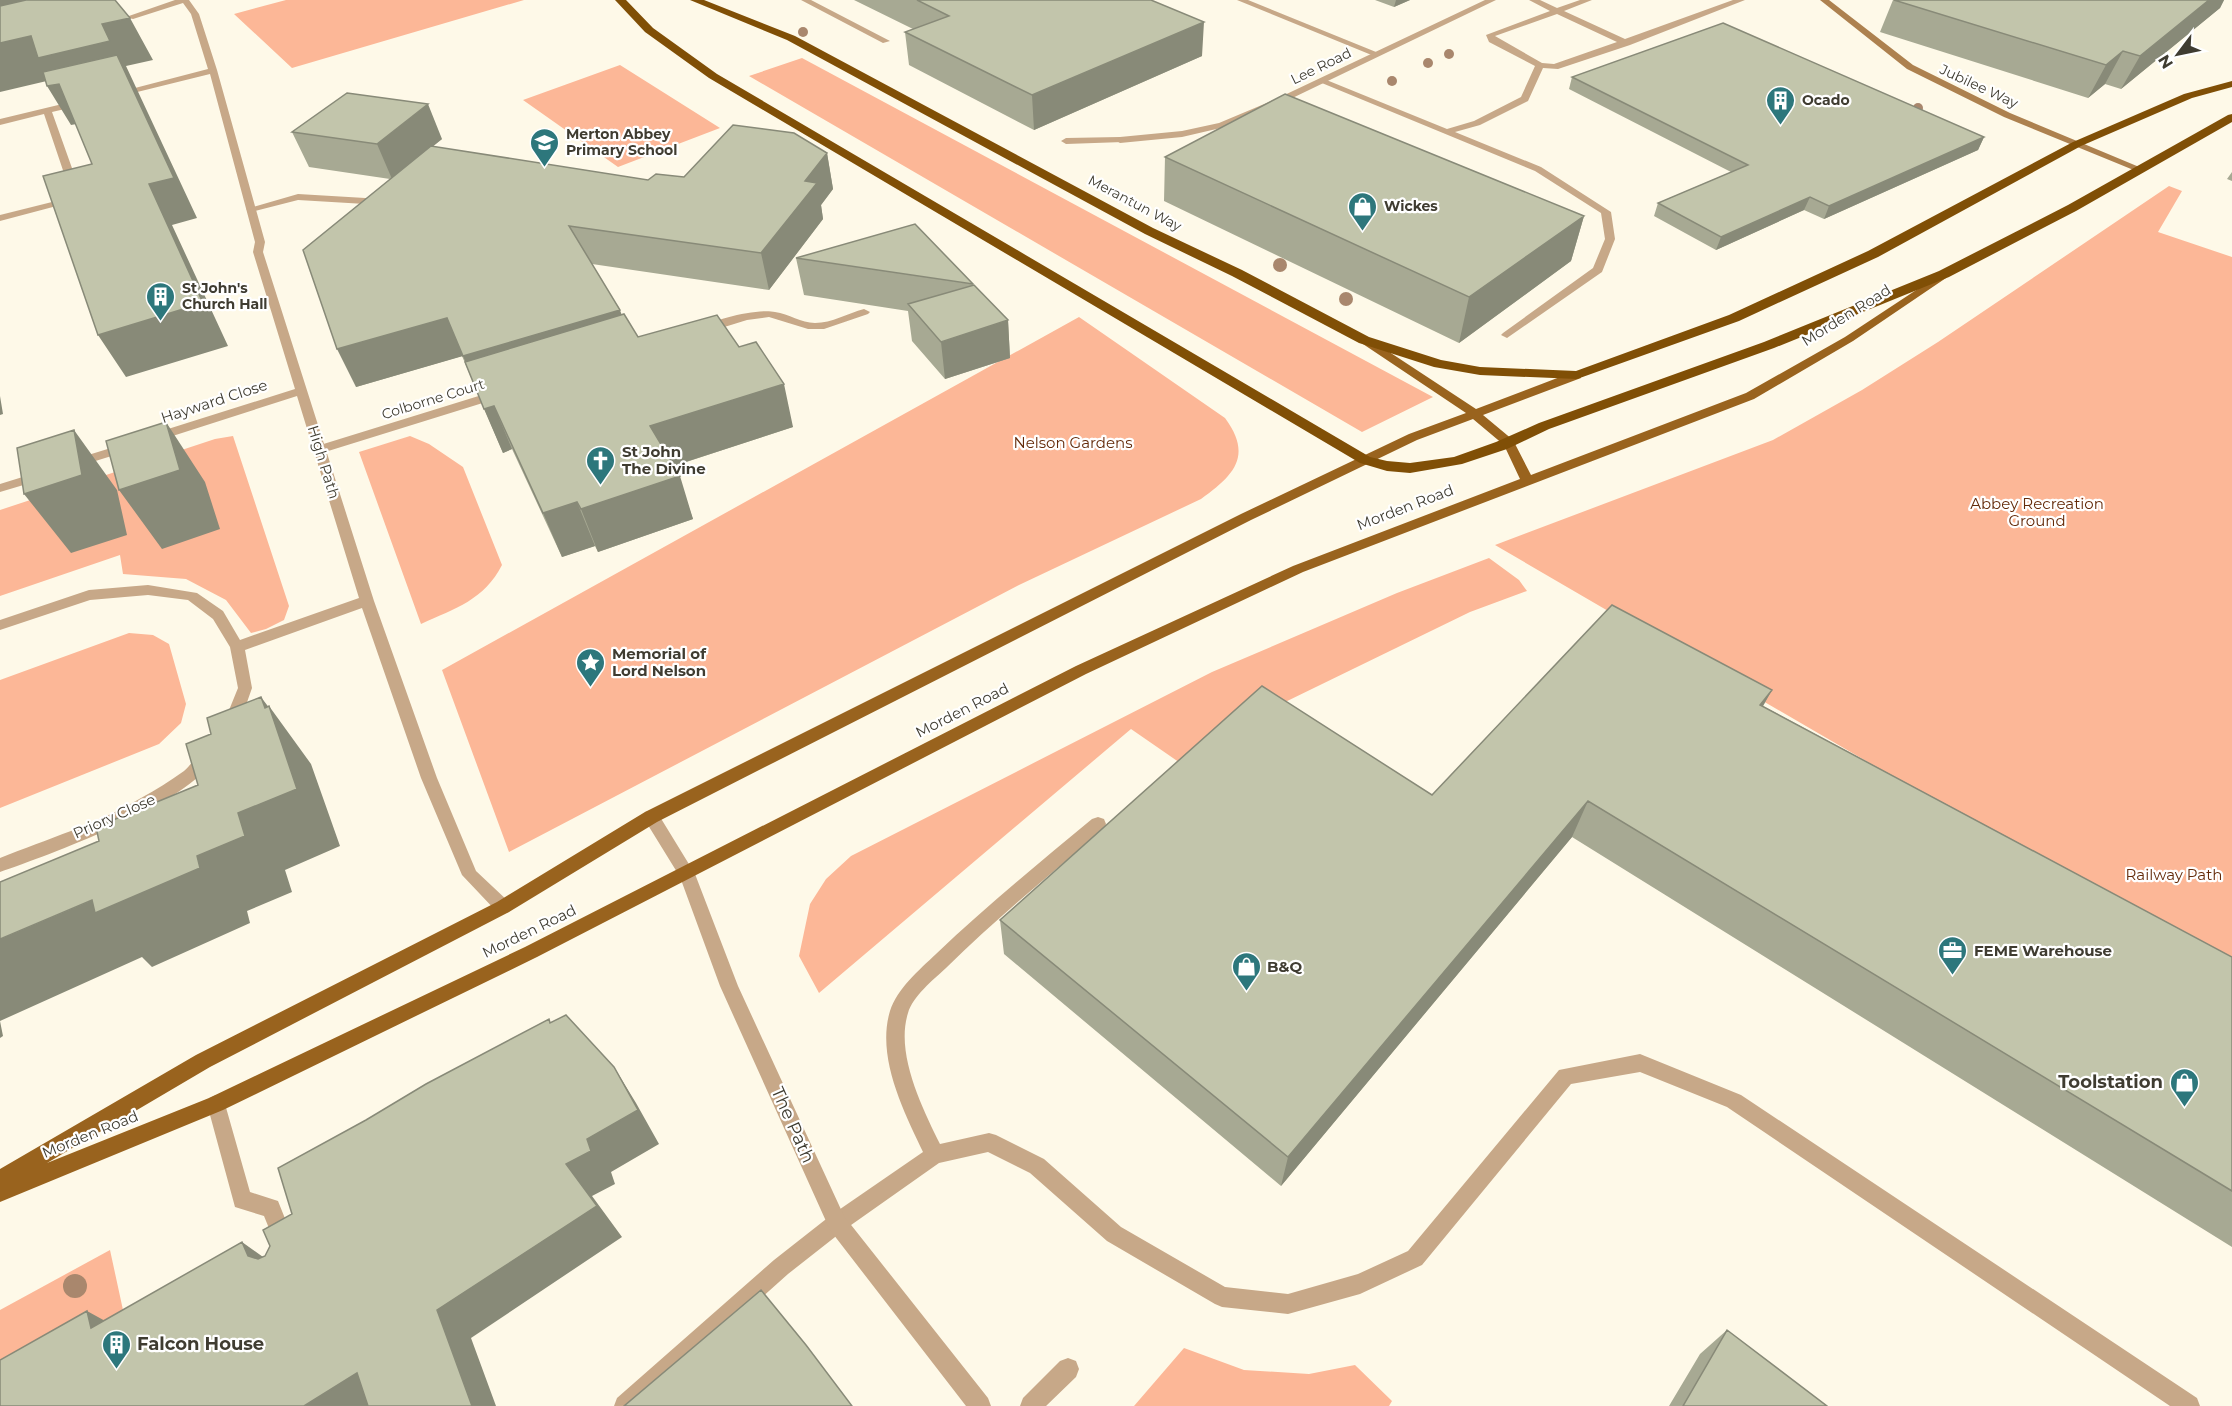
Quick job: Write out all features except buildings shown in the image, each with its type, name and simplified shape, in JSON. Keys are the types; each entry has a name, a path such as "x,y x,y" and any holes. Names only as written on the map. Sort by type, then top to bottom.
{"highway":[{"name":"Morden Road","path":"621,0 650,30 713,76 1365,460 1383,467 1404,469 1430,467 1509,443 1544,426 1769,345 1944,274 2072,208 2232,117"},
{"name":"Merantun Way","path":"695,0 791,38 1149,231 1237,273 1364,340 1458,369 1577,375"},
{"name":"Morden Road","path":"1577,375 1734,318 1863,259 2077,144 2188,96 2232,84"}],"main road":[{"name":"Morden Road","path":"0,1192 216,1104 687,874 1081,669 1298,569 1750,396 1850,339 1944,274"},
{"path":"1364,340 1474,413 1509,443 1527,481"},
{"name":"Morden Road","path":"0,1180 203,1061 503,906 651,817 1246,517 1365,460 1474,413 1577,375"}],"street":[{"path":"130,17 184,0"},
{"name":"High Path","path":"184,0 195,14 213,70 260,242 258,252 283,338 321,449 367,601 429,778 470,876 503,906"},
{"path":"805,0 886,41"},
{"path":"1241,0 1377,54"},
{"name":"Lee Road","path":"1065,141 1120,140 1182,134 1222,125 1492,0"},
{"path":"1533,0 1627,43"},
{"path":"1588,0 1554,10 1491,35 1492,40 1540,65 1555,67 1627,43 1741,0"},
{"name":"Jubilee Way","path":"1824,0 1910,67 1957,92 2139,169"},
{"path":"1445,132 1477,123 1525,99 1540,65"},
{"path":"104,97 213,70"},
{"path":"1321,81 1538,169 1606,212 1610,239 1598,270 1507,335"},
{"path":"0,122 92,100"},
{"path":"0,218 78,199 47,111"},
{"path":"251,209 298,197 388,203 372,216"},
{"path":"694,334 751,316 769,314 787,318 801,325 824,326 864,312"},
{"name":"Colborne Court","path":"321,449 514,389"},
{"name":"Hayward Close","path":"0,488 302,391"},
{"name":"Priory Close","path":"0,625 89,595 148,590 192,596 218,615 237,647 245,688 230,728 198,769 147,804 0,865"},
{"path":"237,647 367,601"},
{"name":"The Path","path":"651,817 687,874 729,986 837,1223 980,1406"},
{"path":"935,1155 913,1108 896,1053 899,1009 929,970 1098,824"},
{"path":"625,1406 781,1267 837,1223 935,1155 989,1142 1037,1166 1114,1234 1222,1297 1288,1304 1360,1284 1416,1258 1566,1076 1640,1063 1734,1101 2189,1406"},
{"path":"216,1104 242,1200 271,1208 291,1257"},
{"path":"1031,1406 1068,1369"}],"green space":[{"path":"286,0 524,0 292,68 234,14"},
{"path":"802,58 1433,397 1362,432 749,76"},
{"path":"620,65 720,128 618,167 523,100"},
{"name":"Abbey Recreation Ground","path":"2169,186 2182,191 2158,232 2232,257 2232,974 1495,545 1773,440 1862,390 1938,342"},
{"name":"Nelson Gardens","path":"1079,317 1225,418 1238,443 1238,454 1236,464 1223,482 1201,499 1019,585 509,852 442,670"},
{"path":"233,436 289,606 284,620 251,633 226,600 186,579 123,574 120,555 0,596 0,510 215,439"},
{"path":"410,436 429,444 463,467 502,565 487,587 478,595 457,608 421,624 359,452"},
{"path":"1489,558 1519,580 1527,591 1470,612 1279,705 1199,776 1131,729 819,993 799,956 810,904 826,879 851,856 1212,672 1397,593"},
{"path":"129,633 153,635 169,644 186,704 181,723 159,744 0,808 0,680"},
{"path":"110,1250 123,1310 0,1379 0,1310"},
{"path":"1184,1348 1244,1370 1309,1374 1355,1365 1392,1401 1389,1406 1134,1406"}],"place":[{"name":"Ocado","path":"1781,126"},
{"name":"Merton Abbey Primary School","path":"545,168"},
{"name":"Wickes","path":"1363,232"},
{"name":"St John's Church Hall","path":"161,322"},
{"name":"St John The Divine","path":"601,486"},
{"name":"Memorial of Lord Nelson","path":"591,688"},
{"name":"FEME Warehouse","path":"1953,976"},
{"name":"B&Q","path":"1246,992"},
{"name":"Toolstation","path":"2184,1108"},
{"name":"Falcon House","path":"116,1370"}],"park label":[{"name":"Railway Path","path":"2174,874"}]}
